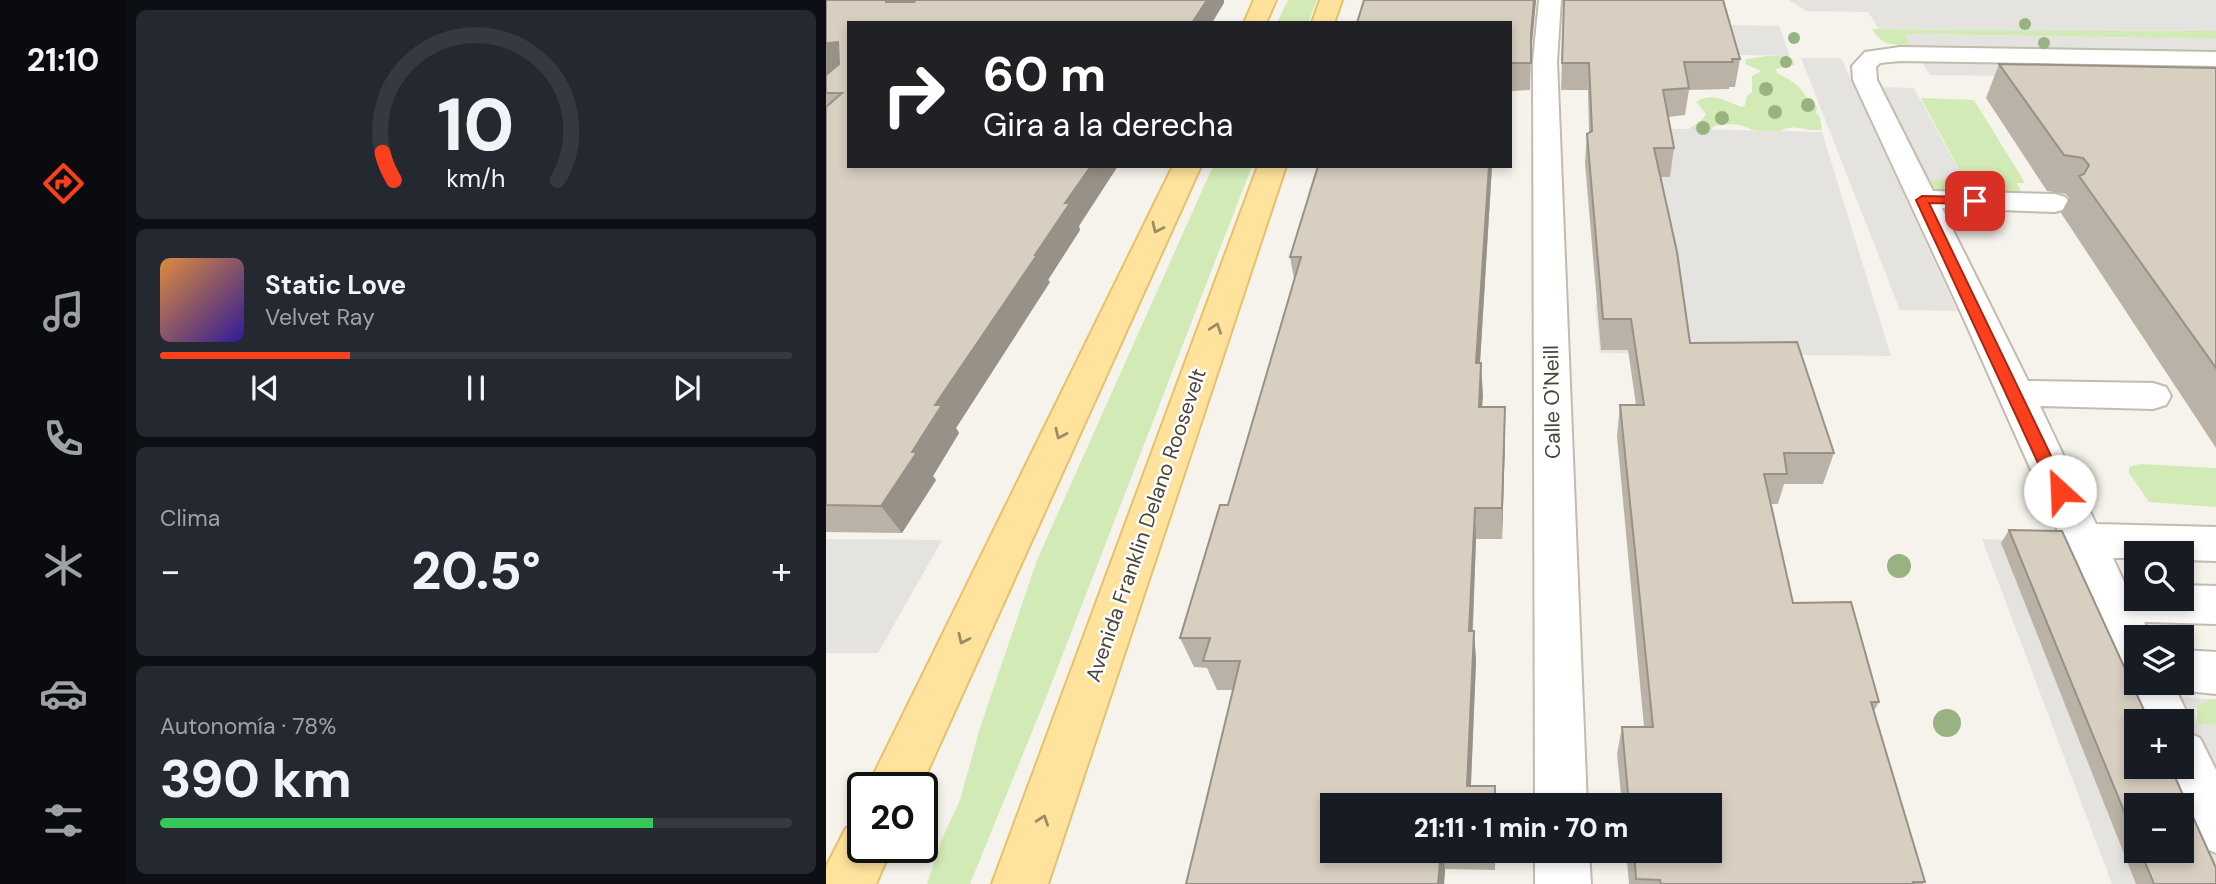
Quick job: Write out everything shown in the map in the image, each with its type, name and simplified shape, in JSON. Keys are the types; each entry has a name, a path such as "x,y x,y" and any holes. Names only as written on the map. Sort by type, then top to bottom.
{"main road":[{"path":"1256,21 1265,0"},
{"path":"1324,21 1331,0"},
{"path":"901,772 1186,168"},
{"name":"Avenida Franklin Delano Roosevelt","path":"1020,884 1271,168"},
{"path":"847,884 857,863"}],"street":[{"name":"Calle O'Neill","path":"1550,0 1545,61 1561,793"},
{"path":"2124,628 1863,72 1864,66 1873,57 1900,54 2216,59"},
{"path":"1922,200 2055,203"},
{"path":"2015,393 2153,396"},
{"path":"2082,540 2216,544"},
{"path":"2112,602 2216,605"},
{"path":"2194,672 2216,673"},
{"path":"2193,779 2216,826"},
{"path":"1562,863 1563,884"}],"green space":[{"path":"1288,0 1317,0 1309,21 1278,21"},
{"path":"1872,29 2216,31 2216,39 1906,34 1911,45 1899,45 1884,42"},
{"path":"1787,56 1794,61 1794,65 1776,69 1777,73 1796,84 1808,101 1817,107 1816,113 1820,117 1822,130 1786,128 1774,135 1733,124 1714,126 1712,130 1687,130 1701,121 1706,114 1696,102 1702,99 1714,97 1742,107 1745,105 1747,96 1752,92 1752,76 1761,71 1745,64 1746,59"},
{"path":"1921,98 1974,100 2025,183 2017,183 2023,195 1941,192 1934,189 1930,179 1964,179"},
{"path":"1212,168 1251,168 1047,695 970,884 927,884 934,863 938,863 942,839 960,800 980,728 1037,560"},
{"path":"2140,464 2216,468 2216,507 2149,502 2129,473 2129,467"},
{"path":"2216,699 2216,725 2197,725 2197,705"}],"shaded area":[{"path":"1789,0 2216,0 2216,31 1879,29 1868,12 1806,11"},
{"path":"1587,22 1779,26 1790,56 1587,52"},
{"path":"1905,34 2216,39 2216,51 1911,46"},
{"path":"1801,58 1841,58 1957,311 1900,310"},
{"path":"1922,62 2051,64 2061,77 1930,75"},
{"path":"1883,87 1914,88 1964,180 1928,179"},
{"path":"1636,128 1822,132 1891,356 1600,353 1595,305 1644,305"},
{"path":"826,539 942,540 878,653 826,653"},
{"path":"1982,539 2053,542 2122,696 2212,699 2197,705 2195,716 2198,724 2216,725 2216,884 2112,884"}],"building":[{"path":"826,0 1207,0 1193,21 847,21 847,168 1090,168 1065,203 1070,203 1037,255 935,405 942,405 912,452 917,452 881,506 826,505 826,107 842,93 826,93 826,75 839,64 838,42 826,45"},
{"path":"1364,0 1534,0 1531,63 1512,63 1512,21 1358,21"},
{"path":"1564,0 1723,0 1740,59 1732,59 1733,62 1684,62 1689,88 1663,90 1674,148 1654,148 1677,252 1690,343 1797,342 1834,453 1784,453 1787,474 1764,474 1793,603 1851,602 1879,702 1871,702 1925,882 1661,884 1660,880 1636,879 1635,863 1722,863 1722,793 1628,793 1622,727 1653,727 1620,405 1644,405 1631,319 1603,319 1587,134 1592,131 1589,63 1562,63"},
{"path":"1999,64 2216,68 2216,368 2079,176 2084,174 2089,165 2083,158 2064,155"},
{"path":"1317,168 1489,168 1476,363 1481,363 1479,407 1505,407 1502,508 1475,508 1469,631 1474,631 1467,786 1495,786 1495,793 1320,793 1320,863 1440,863 1438,884 1186,884 1240,661 1203,661 1210,638 1180,638 1220,505 1228,505 1301,257 1290,257"},
{"path":"2009,530 2062,531 2124,666 2124,695 2137,695 2144,709 2124,709 2124,779 2176,779 2182,793 2124,793 2124,811"},
{"path":"2194,819 2216,868 2216,884 2154,884 2145,863 2194,863"}],"route":[{"path":"1975,201 1922,200 1980,317 2060,491"}]}
